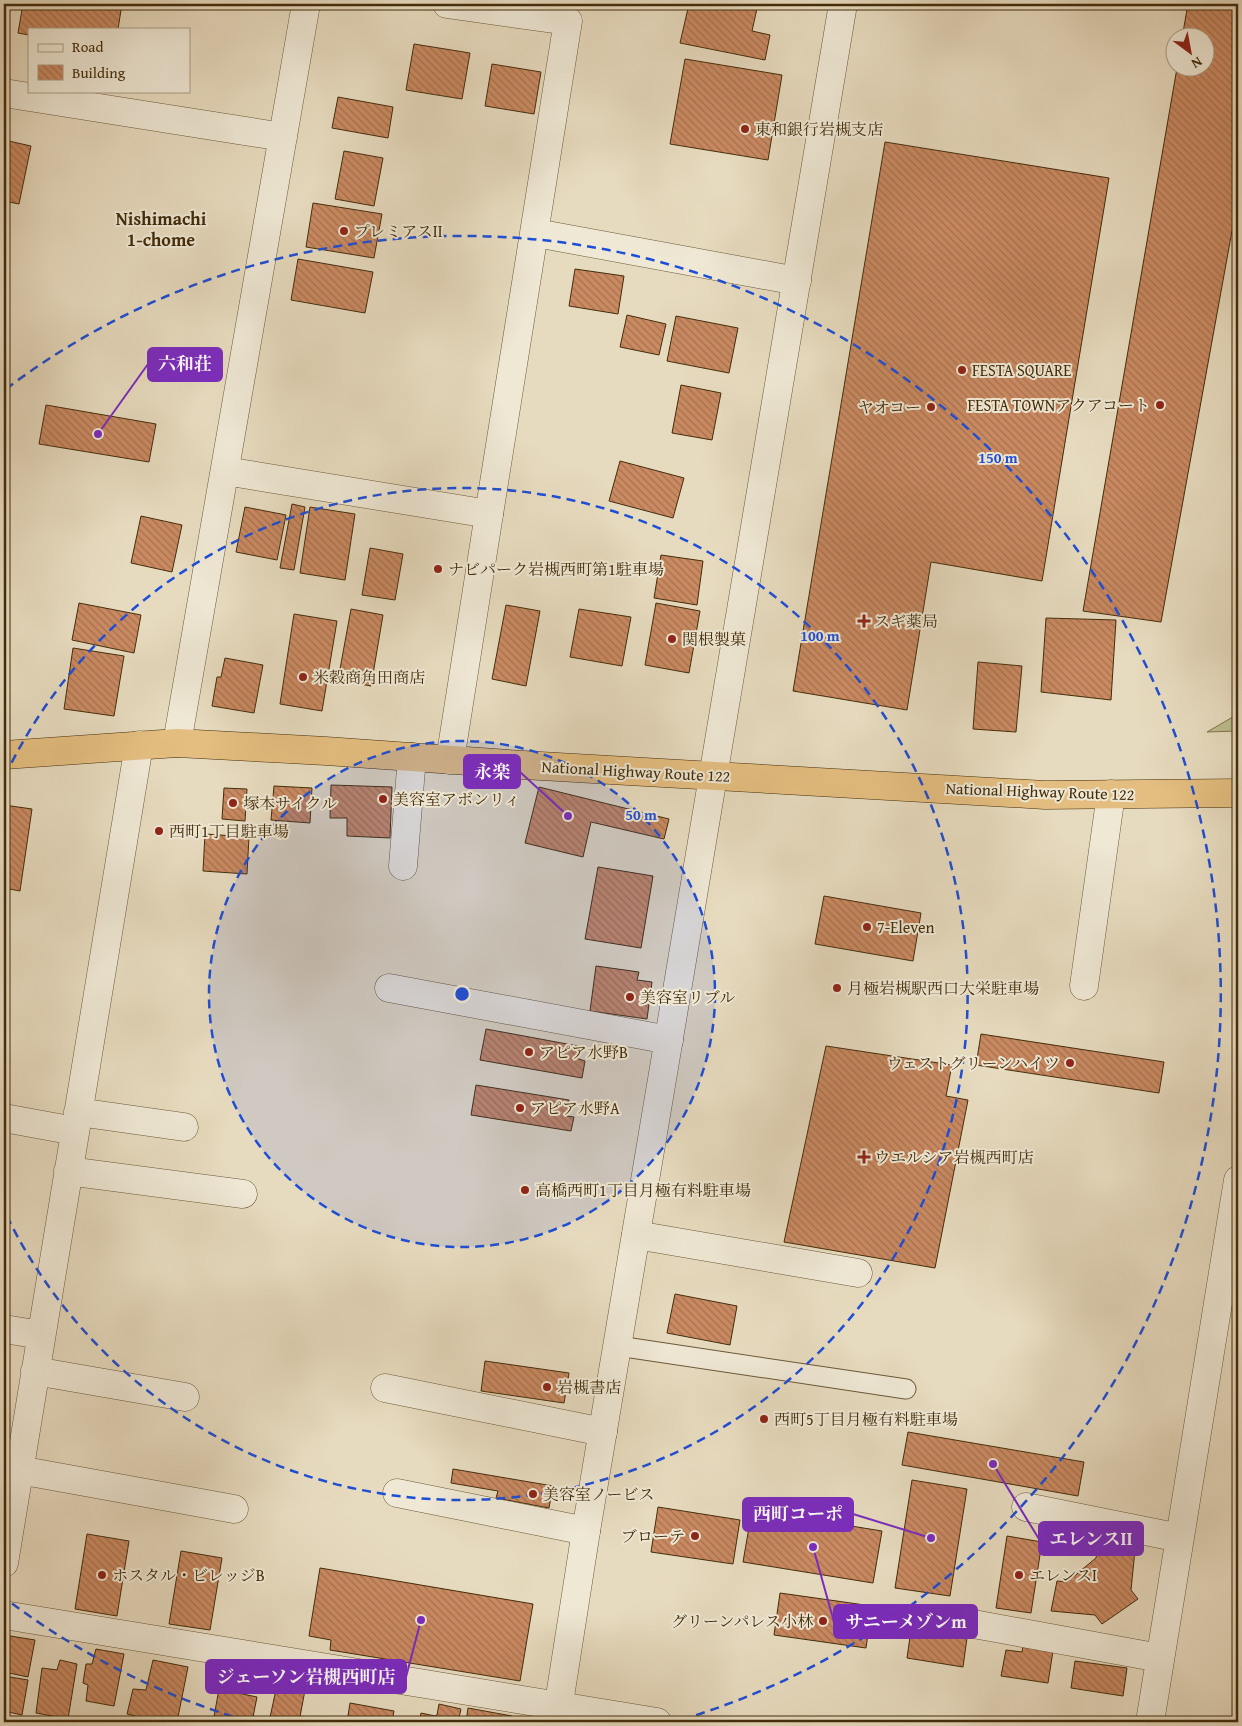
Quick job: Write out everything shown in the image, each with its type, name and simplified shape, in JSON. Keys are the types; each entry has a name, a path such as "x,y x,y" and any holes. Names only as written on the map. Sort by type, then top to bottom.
{"highway":[{"name":"National Highway Route 122","path":"4,755 177,743 1045,795 1238,793"}],"street":[{"path":"177,743 306,4"},
{"path":"447,4 568,20 536,233 450,760"},
{"path":"558,1715 586,1531 843,4"},
{"path":"4,93 283,137"},
{"path":"536,233 797,282"},
{"path":"225,471 489,514"},
{"path":"4,1563 139,746"},
{"path":"403,866 412,757"},
{"path":"1084,986 1111,794"},
{"path":"389,988 669,1040"},
{"path":"4,1118 184,1127"},
{"path":"68,1171 243,1194"},
{"path":"1150,1722 1238,1180"},
{"path":"636,1235 858,1273"},
{"path":"4,1328 41,1335"},
{"path":"35,1371 186,1397"},
{"path":"384,1388 604,1432"},
{"path":"19,1470 234,1509"},
{"path":"398,1494 586,1531"},
{"path":"1026,1507 1180,1538"},
{"path":"4,1615 558,1715 657,1722"},
{"path":"968,1623 1160,1658"}],"lane":[{"path":"618,1346 906,1389"}],"green space":[{"path":"1238,714 1238,731 1207,732"}],"building":[{"path":"23,4 122,4 118,28 28,28 28,35 18,33"},
{"path":"689,4 758,4 752,31 770,35 765,60 680,43"},
{"name":"FESTA TOWNアクアコート","path":"1188,4 1238,4 1238,198 1161,622 1083,611 1175,78 1214,78 1214,28 1184,28"},
{"path":"414,44 470,53 462,99 406,90"},
{"path":"685,59 782,75 768,160 670,144"},
{"path":"492,64 541,72 534,114 485,106"},
{"path":"338,97 393,107 388,138 332,128"},
{"path":"4,140 31,146 19,204 4,201"},
{"name":"FESTA SQUARE","path":"885,142 1109,178 1042,581 931,562 907,710 793,691"},
{"path":"344,151 383,158 374,206 335,199"},
{"name":"プレミアスⅡ","path":"313,203 382,214 374,258 306,247"},
{"path":"298,259 373,272 365,313 291,300"},
{"path":"575,269 624,276 618,314 569,306"},
{"path":"627,315 666,324 659,355 620,347"},
{"path":"676,316 738,328 729,373 667,361"},
{"path":"681,385 721,393 712,440 672,433"},
{"path":"46,405 156,424 149,462 39,444"},
{"path":"620,461 684,478 673,518 609,501"},
{"path":"292,504 305,507 294,570 280,568"},
{"path":"245,507 286,515 277,560 236,552"},
{"path":"310,507 355,514 345,580 300,573"},
{"path":"141,516 182,525 172,572 131,563"},
{"path":"370,548 403,554 395,600 362,595"},
{"path":"661,555 703,561 697,605 654,598"},
{"path":"79,603 141,615 134,653 72,640"},
{"path":"656,603 700,611 689,673 645,665"},
{"path":"506,605 540,611 526,686 492,679"},
{"path":"351,609 383,615 371,686 338,680"},
{"path":"579,609 631,617 622,666 570,657"},
{"path":"294,614 337,621 322,711 280,704"},
{"path":"1046,618 1116,620 1111,700 1041,692"},
{"path":"73,648 124,656 114,716 64,709"},
{"path":"225,658 263,665 254,713 212,706 217,677 221,677"},
{"path":"978,662 1022,666 1016,732 973,729"},
{"path":"331,785 392,787 390,838 347,836 347,818 330,818"},
{"path":"274,786 312,788 310,823 271,820"},
{"path":"539,787 669,819 664,839 591,822 583,857 525,843"},
{"path":"224,788 247,789 245,821 222,819"},
{"path":"4,805 32,809 20,891 4,888"},
{"path":"205,834 249,837 247,874 203,871"},
{"path":"598,867 653,876 641,948 585,939"},
{"path":"824,896 921,913 913,961 815,944"},
{"path":"596,966 639,972 637,980 652,982 647,1019 590,1011"},
{"name":"アピア水野B","path":"486,1029 578,1046 576,1058 585,1061 582,1078 480,1060"},
{"name":"ウェストグリーンハイツ","path":"981,1034 1164,1062 1159,1093 976,1065"},
{"path":"826,1046 952,1065 946,1096 968,1100 935,1268 784,1242"},
{"name":"アピア水野A","path":"476,1085 569,1100 567,1116 574,1117 571,1131 471,1115"},
{"path":"675,1294 737,1306 730,1345 667,1333"},
{"path":"485,1361 569,1373 564,1403 481,1391"},
{"path":"908,1432 1084,1462 1078,1496 902,1465"},
{"path":"453,1469 553,1486 549,1508 496,1498 498,1491 451,1483"},
{"path":"912,1480 967,1489 950,1596 895,1588"},
{"name":"ブローテ","path":"658,1507 740,1520 733,1564 651,1552"},
{"path":"752,1510 882,1531 873,1583 743,1562"},
{"name":"ホスタル・ビレッジB","path":"87,1534 129,1541 117,1616 75,1609"},
{"name":"エレンスⅠ","path":"1007,1536 1042,1542 1031,1613 996,1608"},
{"path":"1099,1543 1135,1550 1131,1590 1138,1599 1102,1624 1095,1615 1051,1611 1057,1581 1067,1582 1096,1558"},
{"path":"181,1551 222,1558 210,1630 169,1624"},
{"path":"320,1568 533,1604 520,1681 330,1650 331,1640 309,1636"},
{"name":"グリーンパレス小林","path":"780,1593 872,1606 866,1648 774,1635"},
{"path":"911,1630 967,1638 963,1667 907,1658"},
{"path":"4,1635 35,1640 28,1677 4,1672"},
{"path":"1023,1646 1053,1651 1048,1683 1001,1676 1006,1650 1022,1652"},
{"path":"96,1649 124,1654 114,1706 86,1701 88,1685 83,1683 86,1664 92,1664"},
{"path":"60,1660 77,1664 68,1719 36,1713 42,1668 57,1670"},
{"path":"153,1660 188,1667 177,1722 142,1722 143,1718 127,1714 133,1689 146,1690"},
{"path":"1075,1661 1127,1668 1123,1696 1071,1688"},
{"path":"4,1676 28,1680 22,1715 4,1711"},
{"path":"277,1685 305,1690 299,1722 269,1722"},
{"path":"219,1689 257,1697 252,1722 213,1722"},
{"path":"350,1703 394,1711 392,1722 347,1722"},
{"path":"439,1704 461,1709 458,1722 419,1722 421,1713 437,1715"},
{"path":"468,1708 512,1716 511,1722 466,1722"}],"place":[{"name":"東和銀行岩槻支店","path":"745,129"},
{"name":"プレミアスⅡ","path":"344,231"},
{"name":"FESTA SQUARE","path":"962,370"},
{"name":"FESTA TOWNアクアコート","path":"1160,405"},
{"name":"ヤオコー","path":"931,407"},
{"name":"六和荘","path":"98,434"},
{"name":"ナビパーク岩槻西町第1駐車場","path":"438,569"},
{"name":"スギ薬局","path":"864,621"},
{"name":"関根製菓","path":"672,639"},
{"name":"米穀商角田商店","path":"303,677"},
{"name":"美容室アボンリィ","path":"383,799"},
{"name":"塚本サイクル","path":"233,803"},
{"name":"永楽","path":"568,816"},
{"name":"西町1丁目駐車場","path":"159,831"},
{"name":"7-Eleven","path":"867,927"},
{"name":"月極岩槻駅西口大栄駐車場","path":"837,988"},
{"name":"美容室リブル","path":"630,997"},
{"name":"アピア水野B","path":"529,1052"},
{"name":"ウェストグリーンハイツ","path":"1070,1063"},
{"name":"アピア水野A","path":"520,1108"},
{"name":"ウエルシア岩槻西町店","path":"864,1157"},
{"name":"高橋西町1丁目月極有料駐車場","path":"525,1190"},
{"name":"岩槻書店","path":"547,1387"},
{"name":"西町5丁目月極有料駐車場","path":"764,1419"},
{"name":"エレンスⅡ","path":"993,1464"},
{"name":"美容室ノービス","path":"533,1494"},
{"name":"ブローテ","path":"695,1536"},
{"name":"西町コーポ","path":"931,1538"},
{"name":"サニーメゾンm","path":"813,1547"},
{"name":"ホスタル・ビレッジB","path":"102,1575"},
{"name":"エレンスⅠ","path":"1019,1575"},
{"name":"ジェーソン岩槻西町店","path":"421,1620"},
{"name":"グリーンパレス小林","path":"823,1621"}],"district":[{"name":"Nishimachi 1-chome","path":"161,228"}]}
